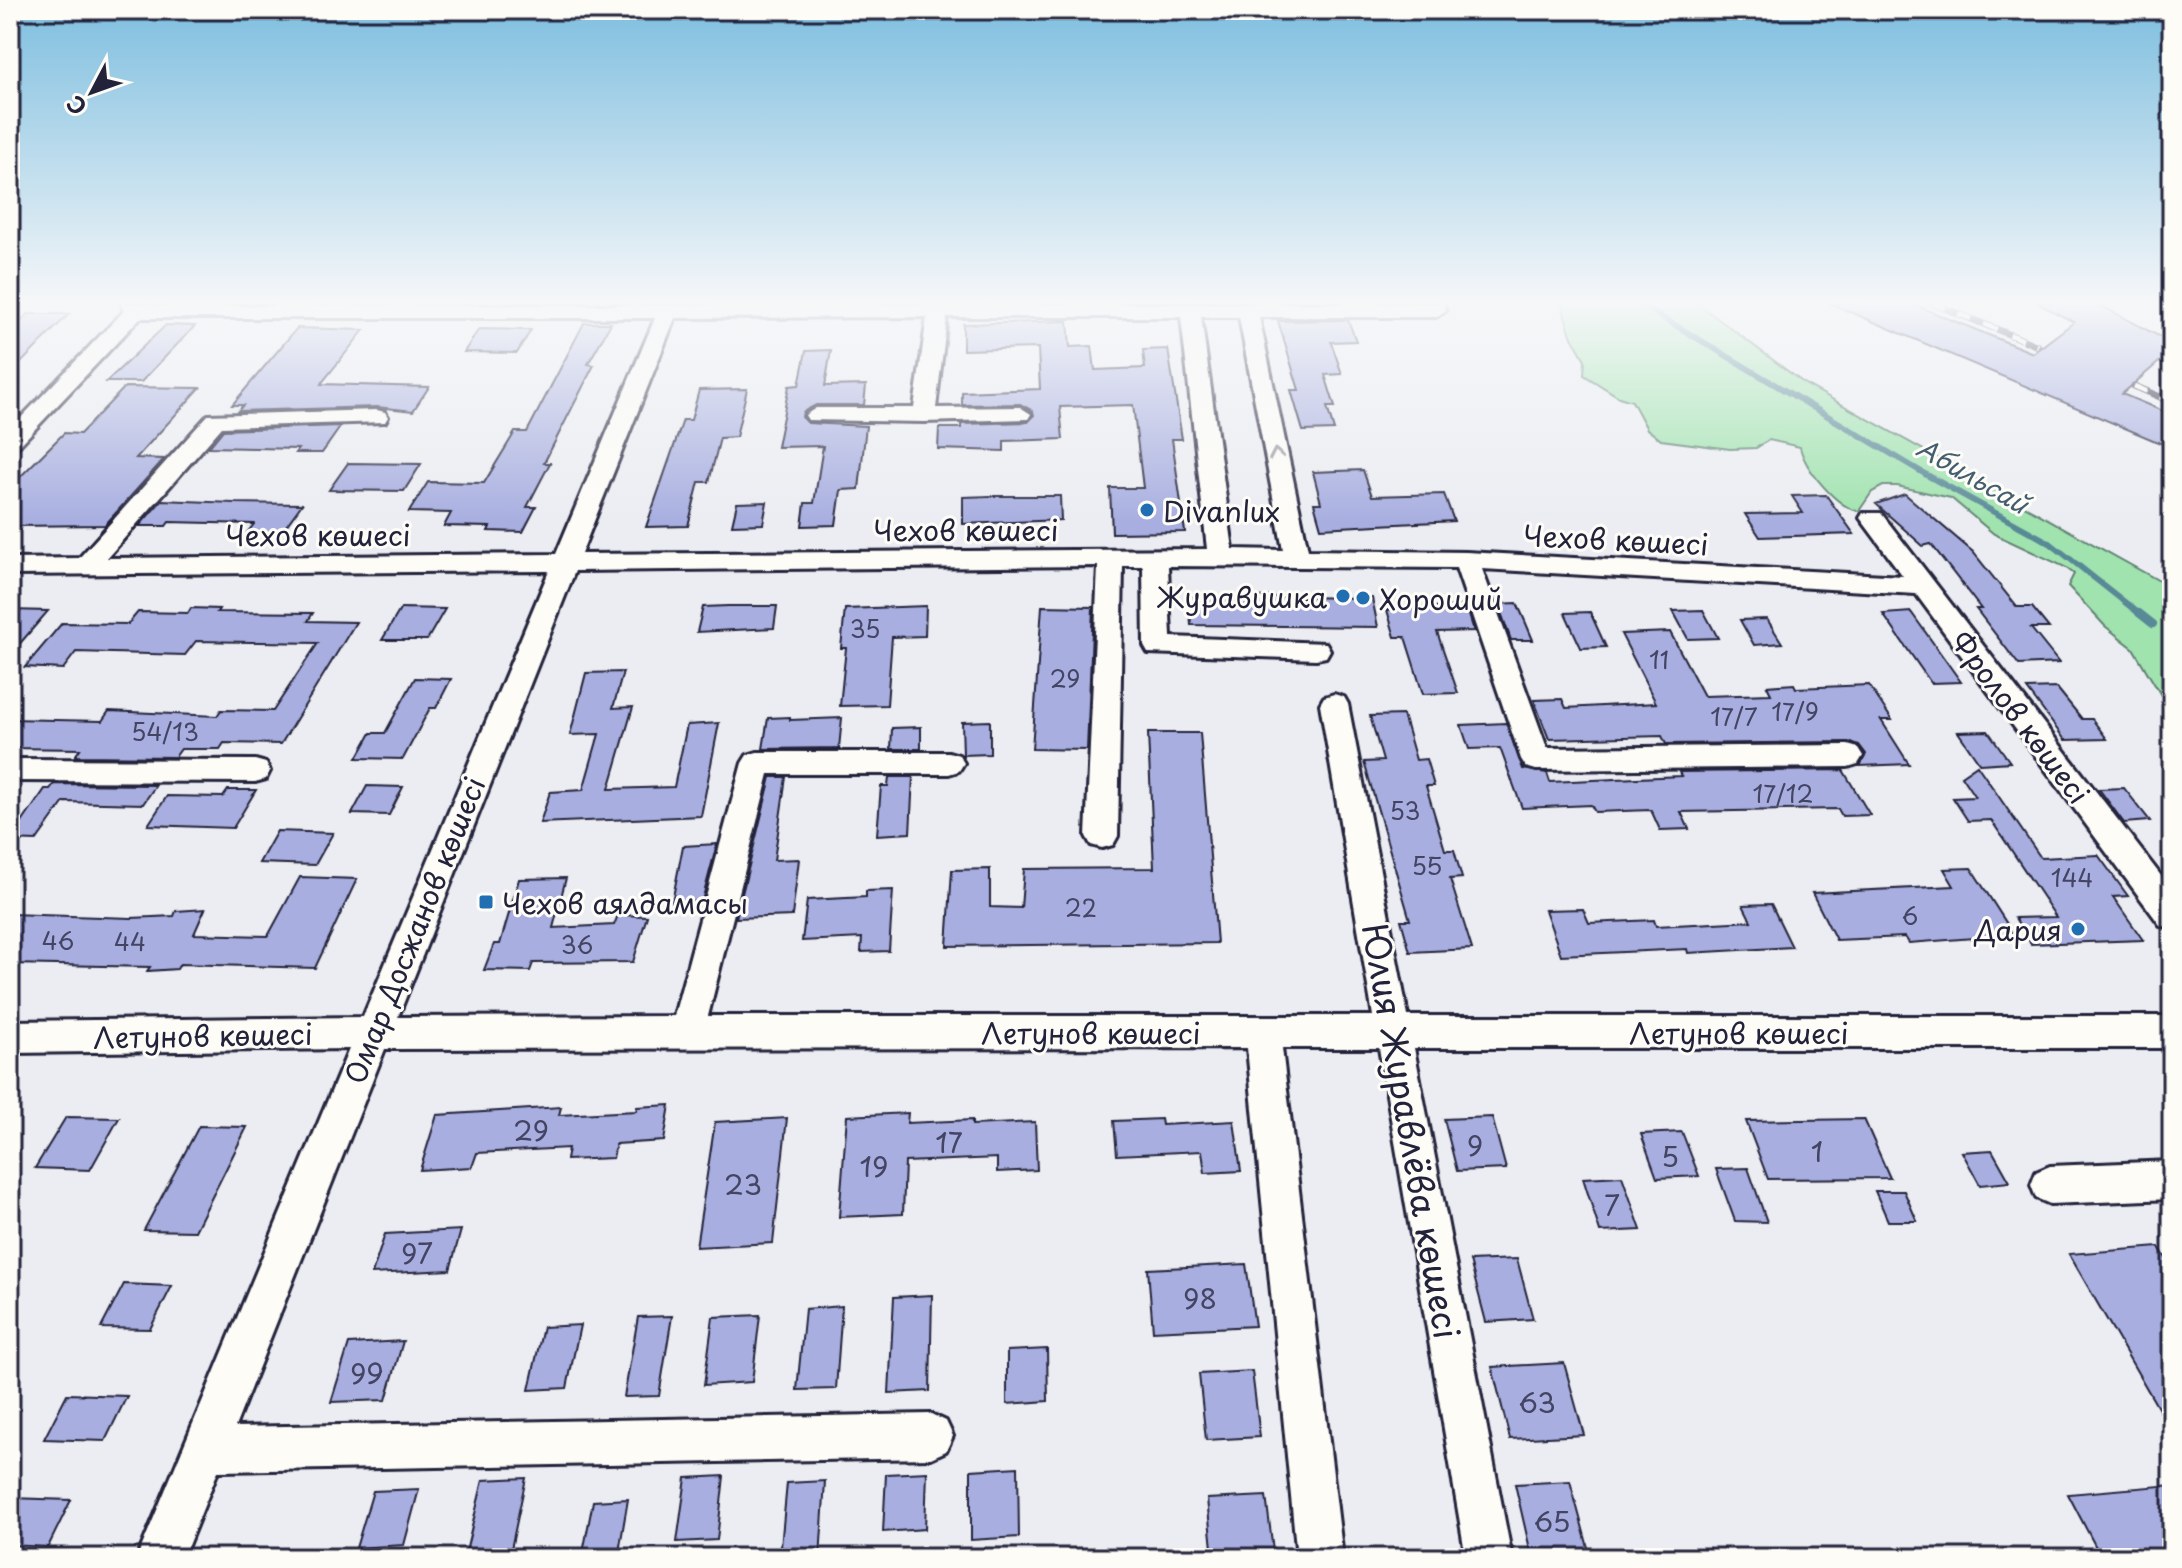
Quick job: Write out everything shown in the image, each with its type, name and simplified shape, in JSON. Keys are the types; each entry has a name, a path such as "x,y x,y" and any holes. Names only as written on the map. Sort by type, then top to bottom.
{"street":[{"path":"10,415 53,376"},
{"path":"10,442 69,376"},
{"name":"Омар Досжанов көшесі","path":"160,1558 641,376"},
{"path":"924,415 929,376"},
{"path":"1198,376 1221,557"},
{"path":"1260,376 1297,558"},
{"path":"816,415 1020,414"},
{"path":"86,566 216,420 377,417"},
{"name":"Фролов көшесі","path":"1872,518 2172,915"},
{"path":"1155,557 1158,646 1316,650"},
{"name":"Чехов көшесі","path":"10,567 1221,557 1466,560 1922,586"},
{"path":"1102,836 1111,558"},
{"path":"1466,560 1536,759 1848,756"},
{"name":"Юлия Журавлёва көшесі","path":"1334,704 1489,1558"},
{"path":"687,1032 757,763 949,763"},
{"path":"10,770 255,771"},
{"name":"Летунов көшесі","path":"10,1037 372,1032 2170,1036"},
{"path":"1263,1032 1320,1558"},
{"path":"2050,1185 2172,1180"},
{"path":"204,1449 931,1436"}],"green space":[{"name":"Абильсай","path":"1586,376 1795,376 2172,588 2172,707 2165,702 2133,648 2105,626 2068,586 2074,574 1994,534 1951,498 1897,486 1883,486 1872,492 1859,511 1841,503 1823,486 1808,466 1800,447 1769,440 1756,448 1730,449 1661,440 1647,429 1632,401 1619,397"}],"building":[{"path":"112,376 147,376 141,382 106,382"},
{"path":"256,376 327,376 321,384 429,387 413,411 377,407 238,411 243,405 232,405"},
{"path":"556,376 588,376 544,463 550,463 527,507 536,507 523,532 488,531 490,527 444,526 451,513 409,512 428,482 484,483 515,432 527,432"},
{"path":"801,376 827,376 825,386 866,385 864,405 816,405 803,412 802,417 808,423 866,426 859,489 841,490 836,525 802,526 805,503 814,503 823,446 777,447 789,386 799,385"},
{"path":"1039,376 1172,376 1182,439 1172,439 1185,532 1112,533 1110,488 1143,488 1133,405 1060,407 1063,439 1004,441 1004,451 938,449 939,428 961,428 961,424 1028,422 1034,416 1033,411 1020,404 962,405 962,392 1040,389"},
{"path":"1295,376 1325,376 1335,407 1327,407 1334,430 1303,431 1291,390 1299,390"},
{"path":"2002,376 2143,376 2122,394 2172,415 2172,448"},
{"path":"125,387 200,388 136,458 164,459 105,525 10,526 10,487 64,433 80,434"},
{"path":"747,389 736,437 720,438 709,482 699,482 688,526 646,527 683,420 691,420 699,390"},
{"path":"341,426 322,453 295,453 298,449 209,447 223,430"},
{"path":"348,463 421,464 404,491 329,490"},
{"path":"1363,470 1372,496 1444,494 1454,521 1321,528 1314,503 1321,503 1313,472"},
{"path":"1905,494 1973,552 2017,607 2032,607 2049,628 2031,628 2059,663 2019,665 1931,544 1923,546 1876,504"},
{"path":"1826,495 1854,534 1760,537 1745,514 1803,513 1792,496"},
{"path":"1060,496 1061,520 963,524 963,497"},
{"path":"162,500 302,504 281,533 247,533 254,524 169,522 166,526 139,526"},
{"path":"767,502 763,524 732,525 737,503"},
{"path":"1189,596 1372,598 1378,627 1191,625"},
{"path":"1517,603 1533,640 1511,640 1498,604"},
{"path":"1466,605 1474,631 1437,632 1458,693 1423,694 1405,637 1395,637 1387,610"},
{"path":"777,606 774,628 697,632 703,607"},
{"path":"926,606 925,636 892,637 887,705 840,706 846,648 841,648 845,609"},
{"path":"1042,606 1093,607 1087,750 1032,749"},
{"path":"191,608 219,609 217,612 313,613 308,621 356,622 281,744 224,743 220,749 181,749 175,757 75,756 80,749 10,748 10,719 102,721 109,711 217,716 221,710 273,711 318,643 196,641 185,655 76,652 63,669 25,667 62,623 128,624 138,612 188,613"},
{"path":"401,608 445,609 427,640 382,640"},
{"path":"10,610 48,611 10,655"},
{"path":"1703,610 1718,638 1688,639 1673,611"},
{"path":"1590,612 1606,647 1581,648 1565,613"},
{"path":"1911,612 1961,682 1931,683 1883,614"},
{"path":"1767,619 1782,643 1754,645 1740,620"},
{"path":"1670,632 1704,696 1771,694 1767,686 1794,684 1796,688 1869,685 1892,720 1881,720 1909,764 1860,766 1866,754 1859,745 1848,742 1666,744 1662,736 1549,739 1534,700 1562,699 1566,708 1656,703 1621,634"},
{"path":"623,672 613,708 633,707 609,789 674,787 687,725 719,723 701,816 540,823 550,792 583,790 599,734 570,735 586,673"},
{"path":"415,678 451,679 436,708 430,708 403,759 357,758 371,733 385,733"},
{"path":"2057,688 2082,719 2092,719 2107,739 2065,740 2027,689"},
{"path":"1403,715 1416,760 1426,759 1434,786 1426,786 1445,850 1454,850 1462,878 1450,879 1472,949 1410,952 1401,920 1410,920 1364,762 1383,761 1370,716"},
{"path":"790,717 790,720 842,718 839,748 763,749 768,718"},
{"path":"990,721 990,754 963,755 962,722"},
{"path":"1506,723 1523,769 1547,773 1550,782 1681,776 1679,772 1843,770 1870,815 1842,816 1838,809 1681,812 1689,829 1660,830 1651,810 1595,812 1591,805 1522,808 1500,748 1469,749 1461,725"},
{"path":"921,727 921,749 891,749 892,728"},
{"path":"1988,731 2010,762 1980,764 1958,732"},
{"path":"1148,733 1200,733 1217,943 947,946 952,870 990,869 990,907 1021,908 1024,869 1154,868"},
{"path":"1977,765 2041,858 2098,855 2128,896 2113,897 2143,940 2031,944 2015,918 2056,917 1991,820 1968,821 1953,798 1975,797 1961,776"},
{"path":"771,777 786,777 774,860 799,859 792,916 736,918"},
{"path":"889,777 913,777 910,833 877,835 881,786 888,786"},
{"path":"54,784 156,785 143,804 64,802 36,841 10,840 45,789 50,789"},
{"path":"367,786 403,787 389,815 352,814"},
{"path":"2124,788 2150,821 2124,823 2099,789"},
{"path":"228,790 256,790 233,828 148,825 167,796 223,797"},
{"path":"277,831 333,833 315,865 259,863"},
{"path":"717,844 702,901 672,902 683,846"},
{"path":"1971,868 2014,935 1909,943 1905,937 1836,940 1812,893 1954,886 1944,869"},
{"path":"300,877 357,879 315,968 180,964 177,969 147,971 150,967 10,964 10,914 131,918 174,916 176,911 205,909 194,934 268,936"},
{"path":"566,878 553,928 614,925 618,915 647,916 633,962 533,963 530,971 484,970 494,944 500,944 519,879"},
{"path":"893,890 889,951 861,952 862,938 802,941 807,900 866,897 866,891"},
{"path":"1771,904 1792,947 1561,955 1545,910 1583,909 1589,923 1654,920 1656,926 1751,921 1743,905"},
{"path":"670,1105 664,1141 616,1144 613,1158 566,1160 568,1148 477,1153 472,1167 420,1170 437,1115 561,1107 559,1115 636,1111 637,1107"},
{"path":"908,1113 907,1123 972,1120 972,1125 1035,1122 1037,1170 997,1172 997,1158 905,1162 903,1214 839,1217 847,1116"},
{"path":"66,1117 119,1118 90,1170 35,1168"},
{"path":"1492,1117 1506,1169 1457,1171 1444,1119"},
{"path":"787,1118 773,1243 696,1247 715,1122"},
{"path":"1161,1119 1162,1125 1234,1121 1241,1171 1205,1173 1202,1151 1117,1155 1114,1121"},
{"path":"1864,1119 1890,1178 1768,1179 1746,1121"},
{"path":"199,1126 247,1127 195,1231 144,1230"},
{"path":"1682,1132 1699,1176 1657,1178 1641,1134"},
{"path":"1992,1150 2010,1182 1980,1185 1962,1152"},
{"path":"1748,1168 1767,1222 1735,1221 1716,1169"},
{"path":"1622,1176 1641,1230 1600,1232 1583,1178"},
{"path":"1875,1191 1904,1191 1917,1221 1888,1221"},
{"path":"461,1230 450,1270 372,1274 385,1234"},
{"path":"2159,1247 2172,1268 2172,1432 2069,1254"},
{"path":"1517,1259 1533,1319 1486,1322 1470,1261"},
{"path":"1246,1264 1255,1326 1153,1331 1148,1269"},
{"path":"124,1284 172,1286 150,1329 101,1328"},
{"path":"932,1295 930,1391 889,1393 894,1297"},
{"path":"842,1306 836,1389 797,1390 805,1309"},
{"path":"760,1315 752,1382 704,1385 713,1317"},
{"path":"672,1316 659,1396 624,1397 638,1317"},
{"path":"580,1325 567,1388 529,1390 543,1327"},
{"path":"403,1341 386,1400 331,1402 349,1344"},
{"path":"1047,1349 1048,1401 1007,1404 1007,1351"},
{"path":"1564,1363 1584,1435 1510,1439 1492,1367"},
{"path":"1252,1371 1260,1437 1206,1440 1199,1374"},
{"path":"67,1394 127,1396 105,1441 44,1439"},
{"path":"1018,1467 1019,1537 971,1540 971,1470"},
{"path":"927,1472 925,1529 883,1532 886,1474"},
{"path":"724,1476 717,1540 677,1542 686,1478"},
{"path":"526,1478 511,1549 466,1552 483,1480"},
{"path":"825,1481 820,1558 780,1558 787,1483"},
{"path":"1570,1481 1590,1555 1532,1558 1515,1484"},
{"path":"2172,1485 2172,1555 2101,1557 2068,1494"},
{"path":"419,1489 404,1545 356,1548 373,1491"},
{"path":"1266,1496 1274,1558 1213,1558 1207,1499"},
{"path":"10,1498 71,1500 48,1547 10,1545"},
{"path":"628,1499 618,1558 582,1558 593,1501"}],"waterway":[{"name":"Абильсай","path":"1761,376 1925,474 2050,543 2141,615"},
{"name":"Абильсай","path":"2139,613 2153,624"}],"railway":[{"path":"2134,386 2172,402"}],"place":[{"name":"Divanlux","path":"1147,510"},
{"name":"Журавушка","path":"1343,596"},
{"name":"Хороший","path":"1363,598"},
{"name":"Чехов аялдамасы","path":"486,902"},
{"name":"Дария","path":"2078,929"}]}
